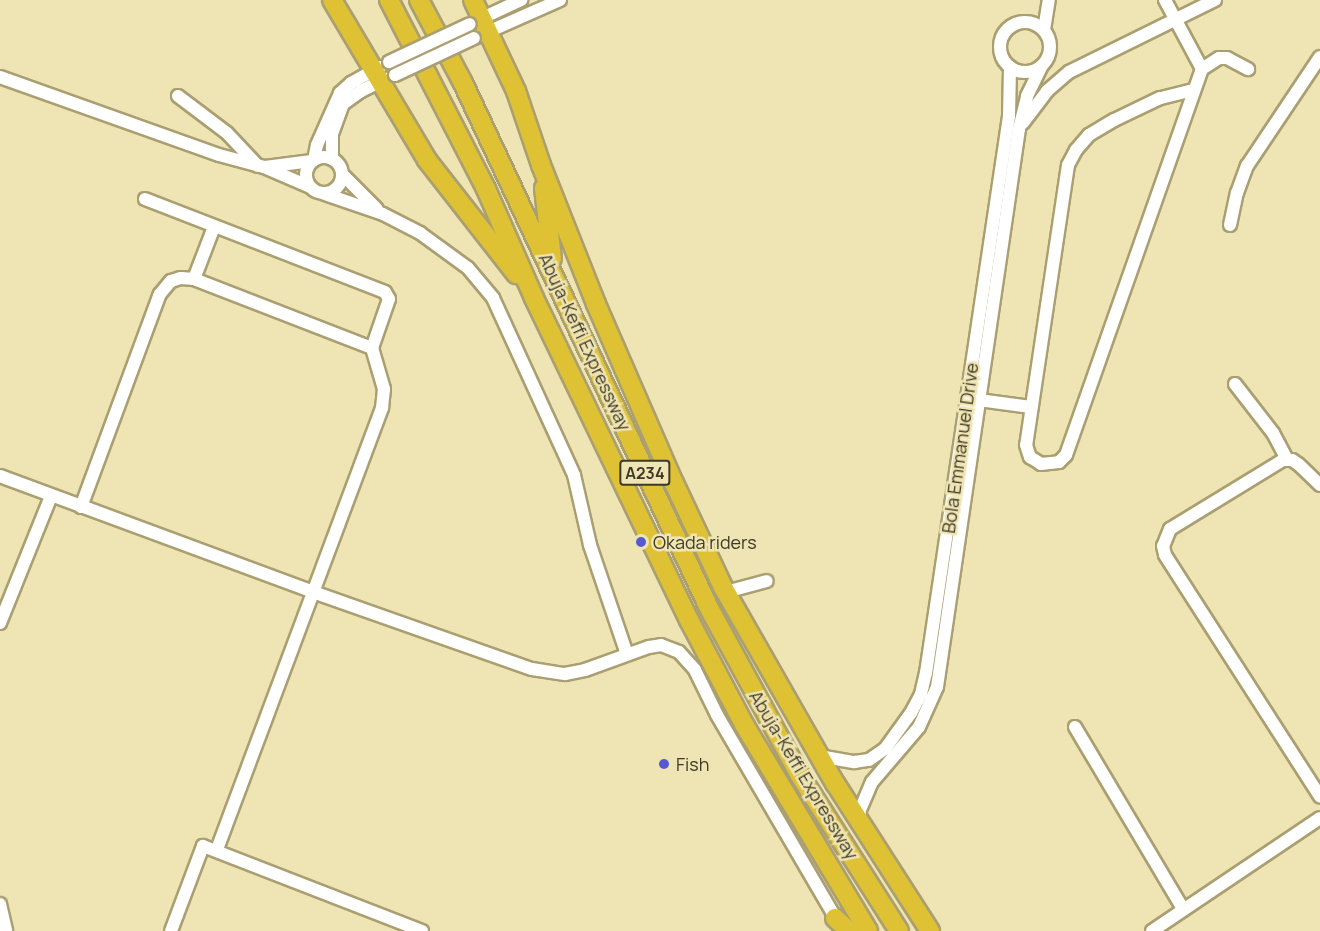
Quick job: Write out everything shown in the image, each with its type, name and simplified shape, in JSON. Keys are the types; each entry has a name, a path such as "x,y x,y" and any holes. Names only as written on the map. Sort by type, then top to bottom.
{"highway":[{"path":"332,0 382,76 427,160 534,298"},
{"name":"Abuja-Keffi Expressway","path":"389,0 486,189 534,298 689,620 757,745 868,931"},
{"name":"Abuja-Keffi Expressway","path":"419,0 463,82 667,522 730,649 800,774 899,931"},
{"name":"Abuja-Keffi Expressway","path":"473,0 479,28 516,91 541,165 600,314 674,483 726,592 859,823 930,931"},
{"path":"541,165 553,274"},
{"path":"839,924 849,931"}],"street":[{"path":"332,159 332,134 343,104 382,76 479,28 521,0"},
{"path":"382,76 389,62 560,0"},
{"path":"1044,30 1030,22 1022,21 1006,29 999,45 1004,61 1010,67 1026,72 1041,67 1047,60 1051,45 1044,30 1049,0"},
{"path":"1165,0 1202,69"},
{"path":"1019,129 1047,91 1069,72 1215,0"},
{"path":"1230,225 1237,193 1247,166 1320,57"},
{"path":"1193,90 1160,98 1114,120 1089,135 1076,150 1064,180 1026,445 1028,454 1041,464 1059,462 1066,454 1202,69 1219,58 1227,58 1248,69"},
{"name":"Bola Emmanuel Drive","path":"819,756 854,762 869,760 885,749 911,713 921,694 1010,116 1010,67"},
{"name":"Bola Emmanuel Drive","path":"859,823 860,810 872,782 919,727 937,687 1019,129 1027,96 1041,67"},
{"path":"308,186 306,170 313,160 316,145 336,98 351,82 382,76"},
{"path":"0,77 219,155 261,167 308,186 316,192 383,214 420,233 457,259 478,278 493,298 574,475 590,545 627,654"},
{"path":"178,96 227,132 261,167"},
{"path":"261,167 332,159 339,165 342,174 383,214"},
{"path":"325,194 338,188 342,174"},
{"path":"145,199 385,292 389,298 388,307 372,348 384,389 382,408 217,850"},
{"path":"194,279 214,227"},
{"path":"81,507 160,294 165,286 175,279 194,279 372,348"},
{"path":"1234,384 1273,433 1287,459 1298,464 1320,485"},
{"path":"979,399 1031,407"},
{"path":"1287,459 1272,465 1170,529 1163,546 1165,555 1320,796"},
{"path":"0,476 313,592 519,665 546,672 565,674 585,670 627,654 661,645 679,652 689,662 839,924"},
{"path":"0,623 51,496"},
{"path":"726,592 767,581"},
{"path":"1075,727 1183,909"},
{"path":"1152,931 1320,818"},
{"path":"171,931 203,846 422,931"},
{"path":"0,904 6,931"}],"place":[{"name":"Okada riders","path":"641,542"},
{"name":"Fish","path":"664,764"}]}
